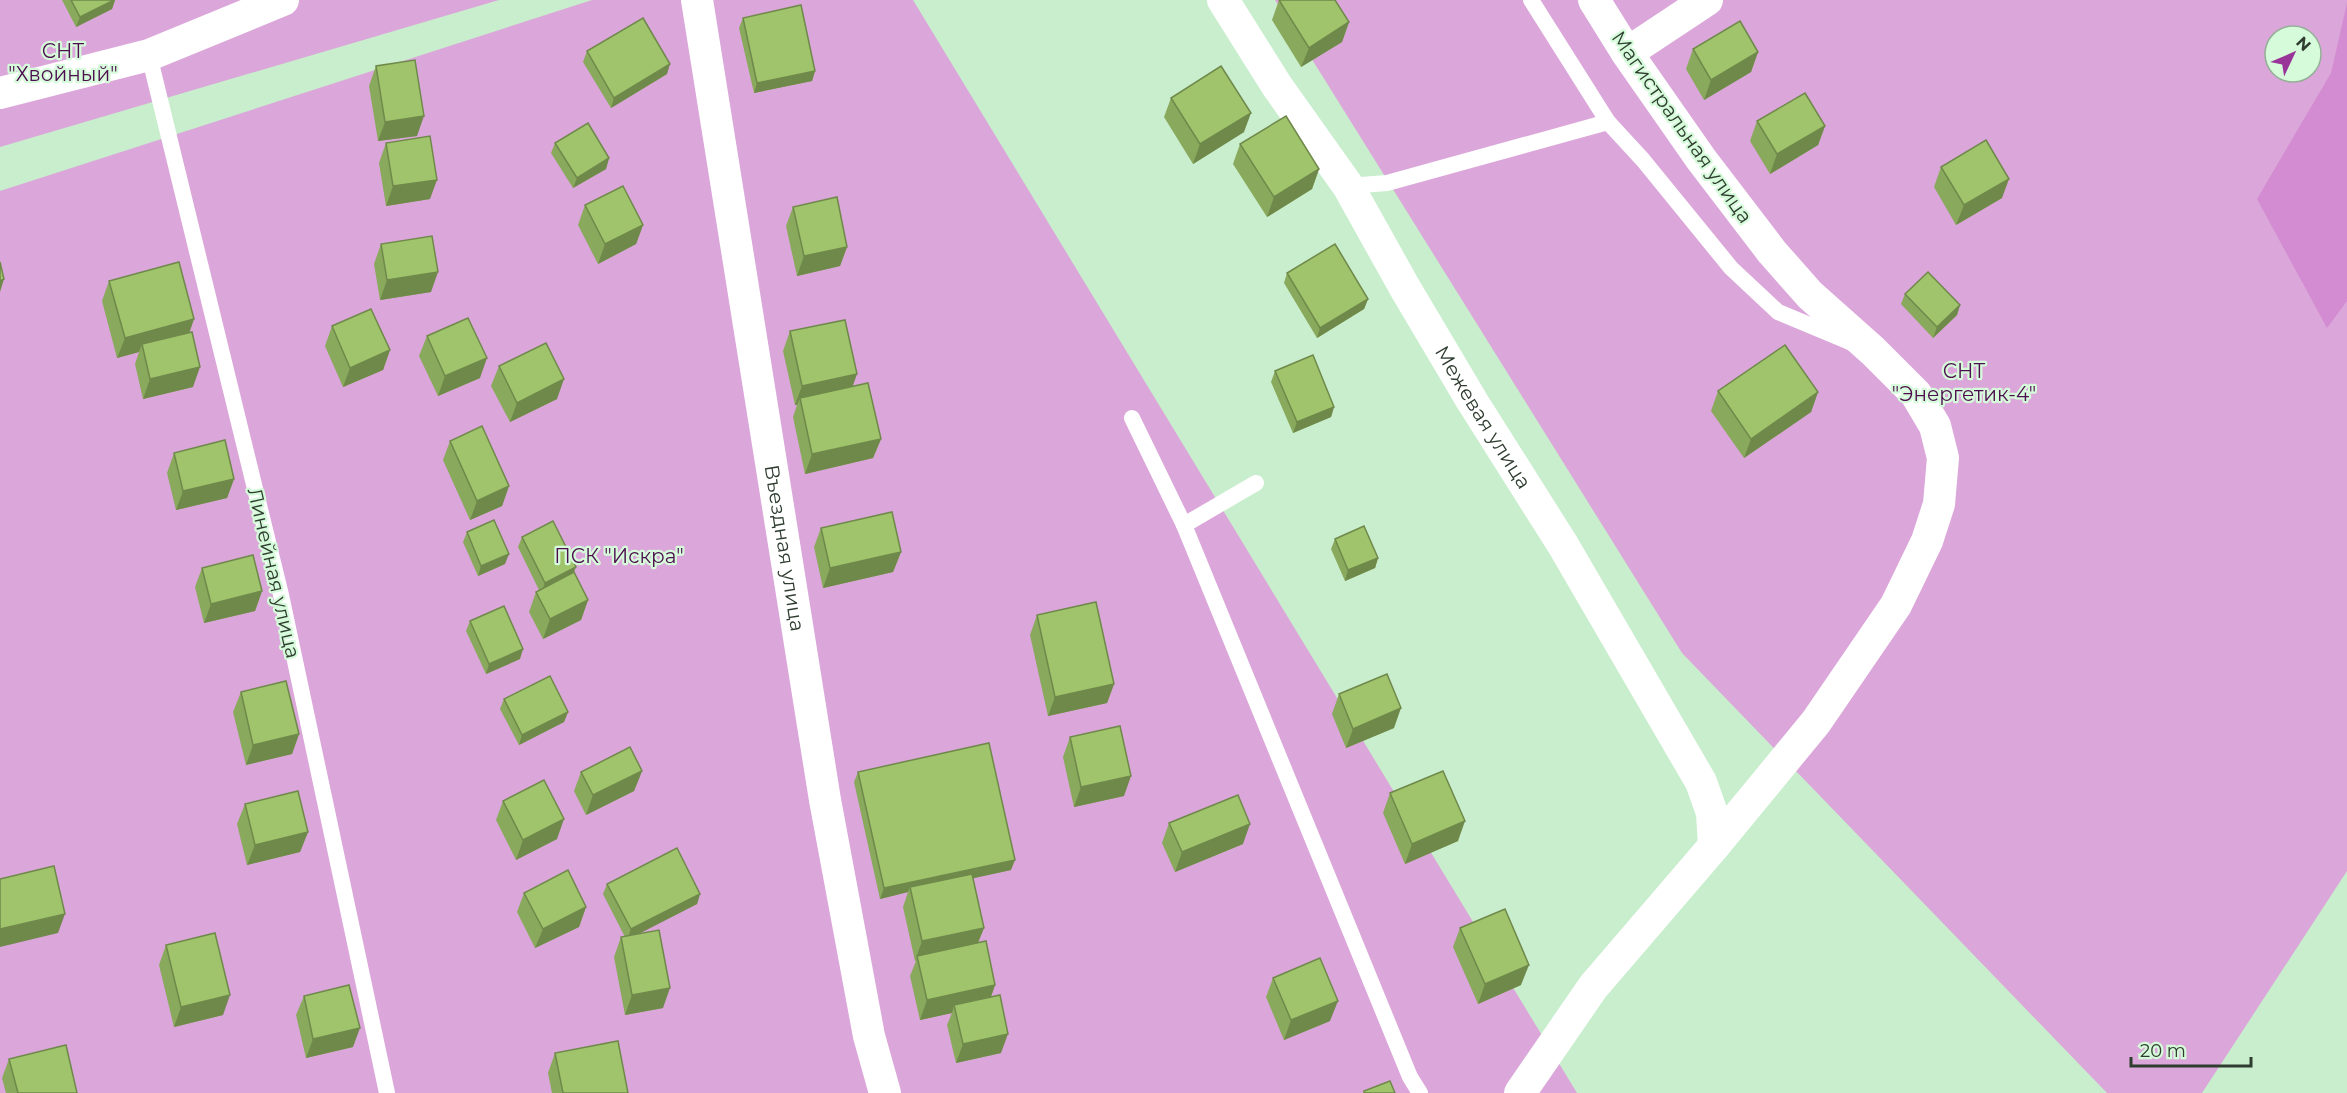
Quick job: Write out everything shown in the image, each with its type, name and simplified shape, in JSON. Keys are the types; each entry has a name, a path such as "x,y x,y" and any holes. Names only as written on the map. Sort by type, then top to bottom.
{"street":[{"path":"0,93 149,55 283,0"},
{"name":"Въездная улица","path":"697,0 825,800 869,1036 885,1093"},
{"name":"Межевая улица","path":"1223,0 1277,86 1348,186 1442,350 1563,545 1701,782 1712,813 1714,846"},
{"name":"Магистральная улица","path":"1520,1093 1593,987 1816,722 1896,605 1927,541 1939,504 1943,458 1935,426 1916,394 1873,351 1810,295 1772,252 1701,159 1627,53 1594,0"},
{"path":"1627,53 1707,0"}],"lane":[{"path":"1531,0 1608,122 1731,268 1778,312 1873,351"},
{"name":"Линейная улица","path":"149,55 281,595 387,1093"},
{"path":"1348,186 1387,183 1608,122"},
{"path":"1132,418 1184,525 1410,1077 1420,1093"},
{"path":"1184,525 1256,483"}],"green space":[{"name":"СНТ \"Хвойный\"","path":"0,0 499,0 0,147"},
{"name":"ПСК \"Искра\"","path":"592,0 913,0 1577,1093 0,1093 0,191"},
{"name":"СНТ \"Энергетик-4\"","path":"1275,0 2347,0 2347,871 2202,1093 2107,1093 1682,653"}],"shaded area":[{"path":"2347,3 2347,301 2327,328 2257,199 2331,73"}],"building":[{"path":"71,0 114,0 80,17"},
{"path":"1279,0 1335,0 1349,22 1309,48"},
{"path":"801,5 815,71 757,83 743,18"},
{"path":"643,18 670,64 614,98 587,51"},
{"path":"1740,21 1758,52 1711,80 1693,49"},
{"path":"415,60 424,116 385,122 376,66"},
{"path":"1221,66 1251,113 1200,144 1171,98"},
{"path":"1805,93 1825,126 1777,154 1757,121"},
{"path":"1286,116 1319,169 1274,197 1240,144"},
{"path":"588,123 609,158 577,178 555,143"},
{"path":"430,136 437,180 393,186 386,143"},
{"path":"1986,140 2009,179 1964,205 1941,167"},
{"path":"623,186 643,225 605,244 585,205"},
{"path":"837,197 847,247 804,256 793,207"},
{"path":"432,236 438,272 387,280 381,244"},
{"path":"1335,244 1368,299 1320,328 1287,273"},
{"path":"0,262 4,279 0,281"},
{"path":"179,262 194,319 125,338 109,281"},
{"path":"1928,272 1960,305 1937,327 1905,294"},
{"path":"371,309 390,350 350,368 332,326"},
{"path":"468,318 487,358 445,376 427,336"},
{"path":"845,320 857,374 802,386 790,331"},
{"path":"192,332 200,367 150,379 142,344"},
{"path":"546,343 564,379 517,403 499,366"},
{"path":"1785,345 1818,392 1751,439 1718,391"},
{"path":"1313,355 1334,407 1297,422 1275,371"},
{"path":"868,383 881,439 812,454 800,398"},
{"path":"482,426 509,486 477,501 450,441"},
{"path":"225,440 234,479 183,491 174,453"},
{"path":"892,512 901,552 830,568 821,528"},
{"path":"494,520 509,554 481,566 467,532"},
{"path":"553,521 576,567 545,583 522,537"},
{"path":"1364,526 1378,558 1348,570 1335,539"},
{"path":"253,555 262,591 211,604 202,568"},
{"path":"574,572 588,600 550,619 536,592"},
{"path":"1096,602 1114,684 1055,697 1037,615"},
{"path":"504,606 523,649 489,664 470,621"},
{"path":"1387,674 1401,708 1353,729 1339,694"},
{"path":"550,676 568,712 522,735 504,699"},
{"path":"286,681 299,734 253,745 241,692"},
{"path":"1120,726 1131,776 1081,787 1070,737"},
{"path":"989,743 1015,860 884,888 858,772"},
{"path":"630,747 642,771 593,795 581,772"},
{"path":"1443,771 1465,821 1412,844 1390,793"},
{"path":"544,780 564,819 523,840 503,801"},
{"path":"298,791 308,832 255,845 245,804"},
{"path":"1238,795 1250,824 1182,852 1169,823"},
{"path":"677,848 700,894 631,929 607,884"},
{"path":"54,866 65,914 0,929 0,879"},
{"path":"568,870 586,907 543,929 524,893"},
{"path":"972,874 984,928 922,941 910,887"},
{"path":"1505,909 1529,965 1485,984 1460,928"},
{"path":"659,930 670,988 632,995 621,937"},
{"path":"215,933 230,995 181,1007 166,945"},
{"path":"986,941 995,985 927,1000 917,956"},
{"path":"1320,958 1338,1001 1291,1020 1273,978"},
{"path":"349,985 360,1028 313,1039 304,996"},
{"path":"1000,995 1008,1034 963,1044 954,1005"},
{"path":"618,1041 628,1093 563,1093 555,1053"},
{"path":"66,1045 77,1093 18,1093 9,1059"},
{"path":"1390,1081 1395,1093 1364,1093 1364,1091"}]}
